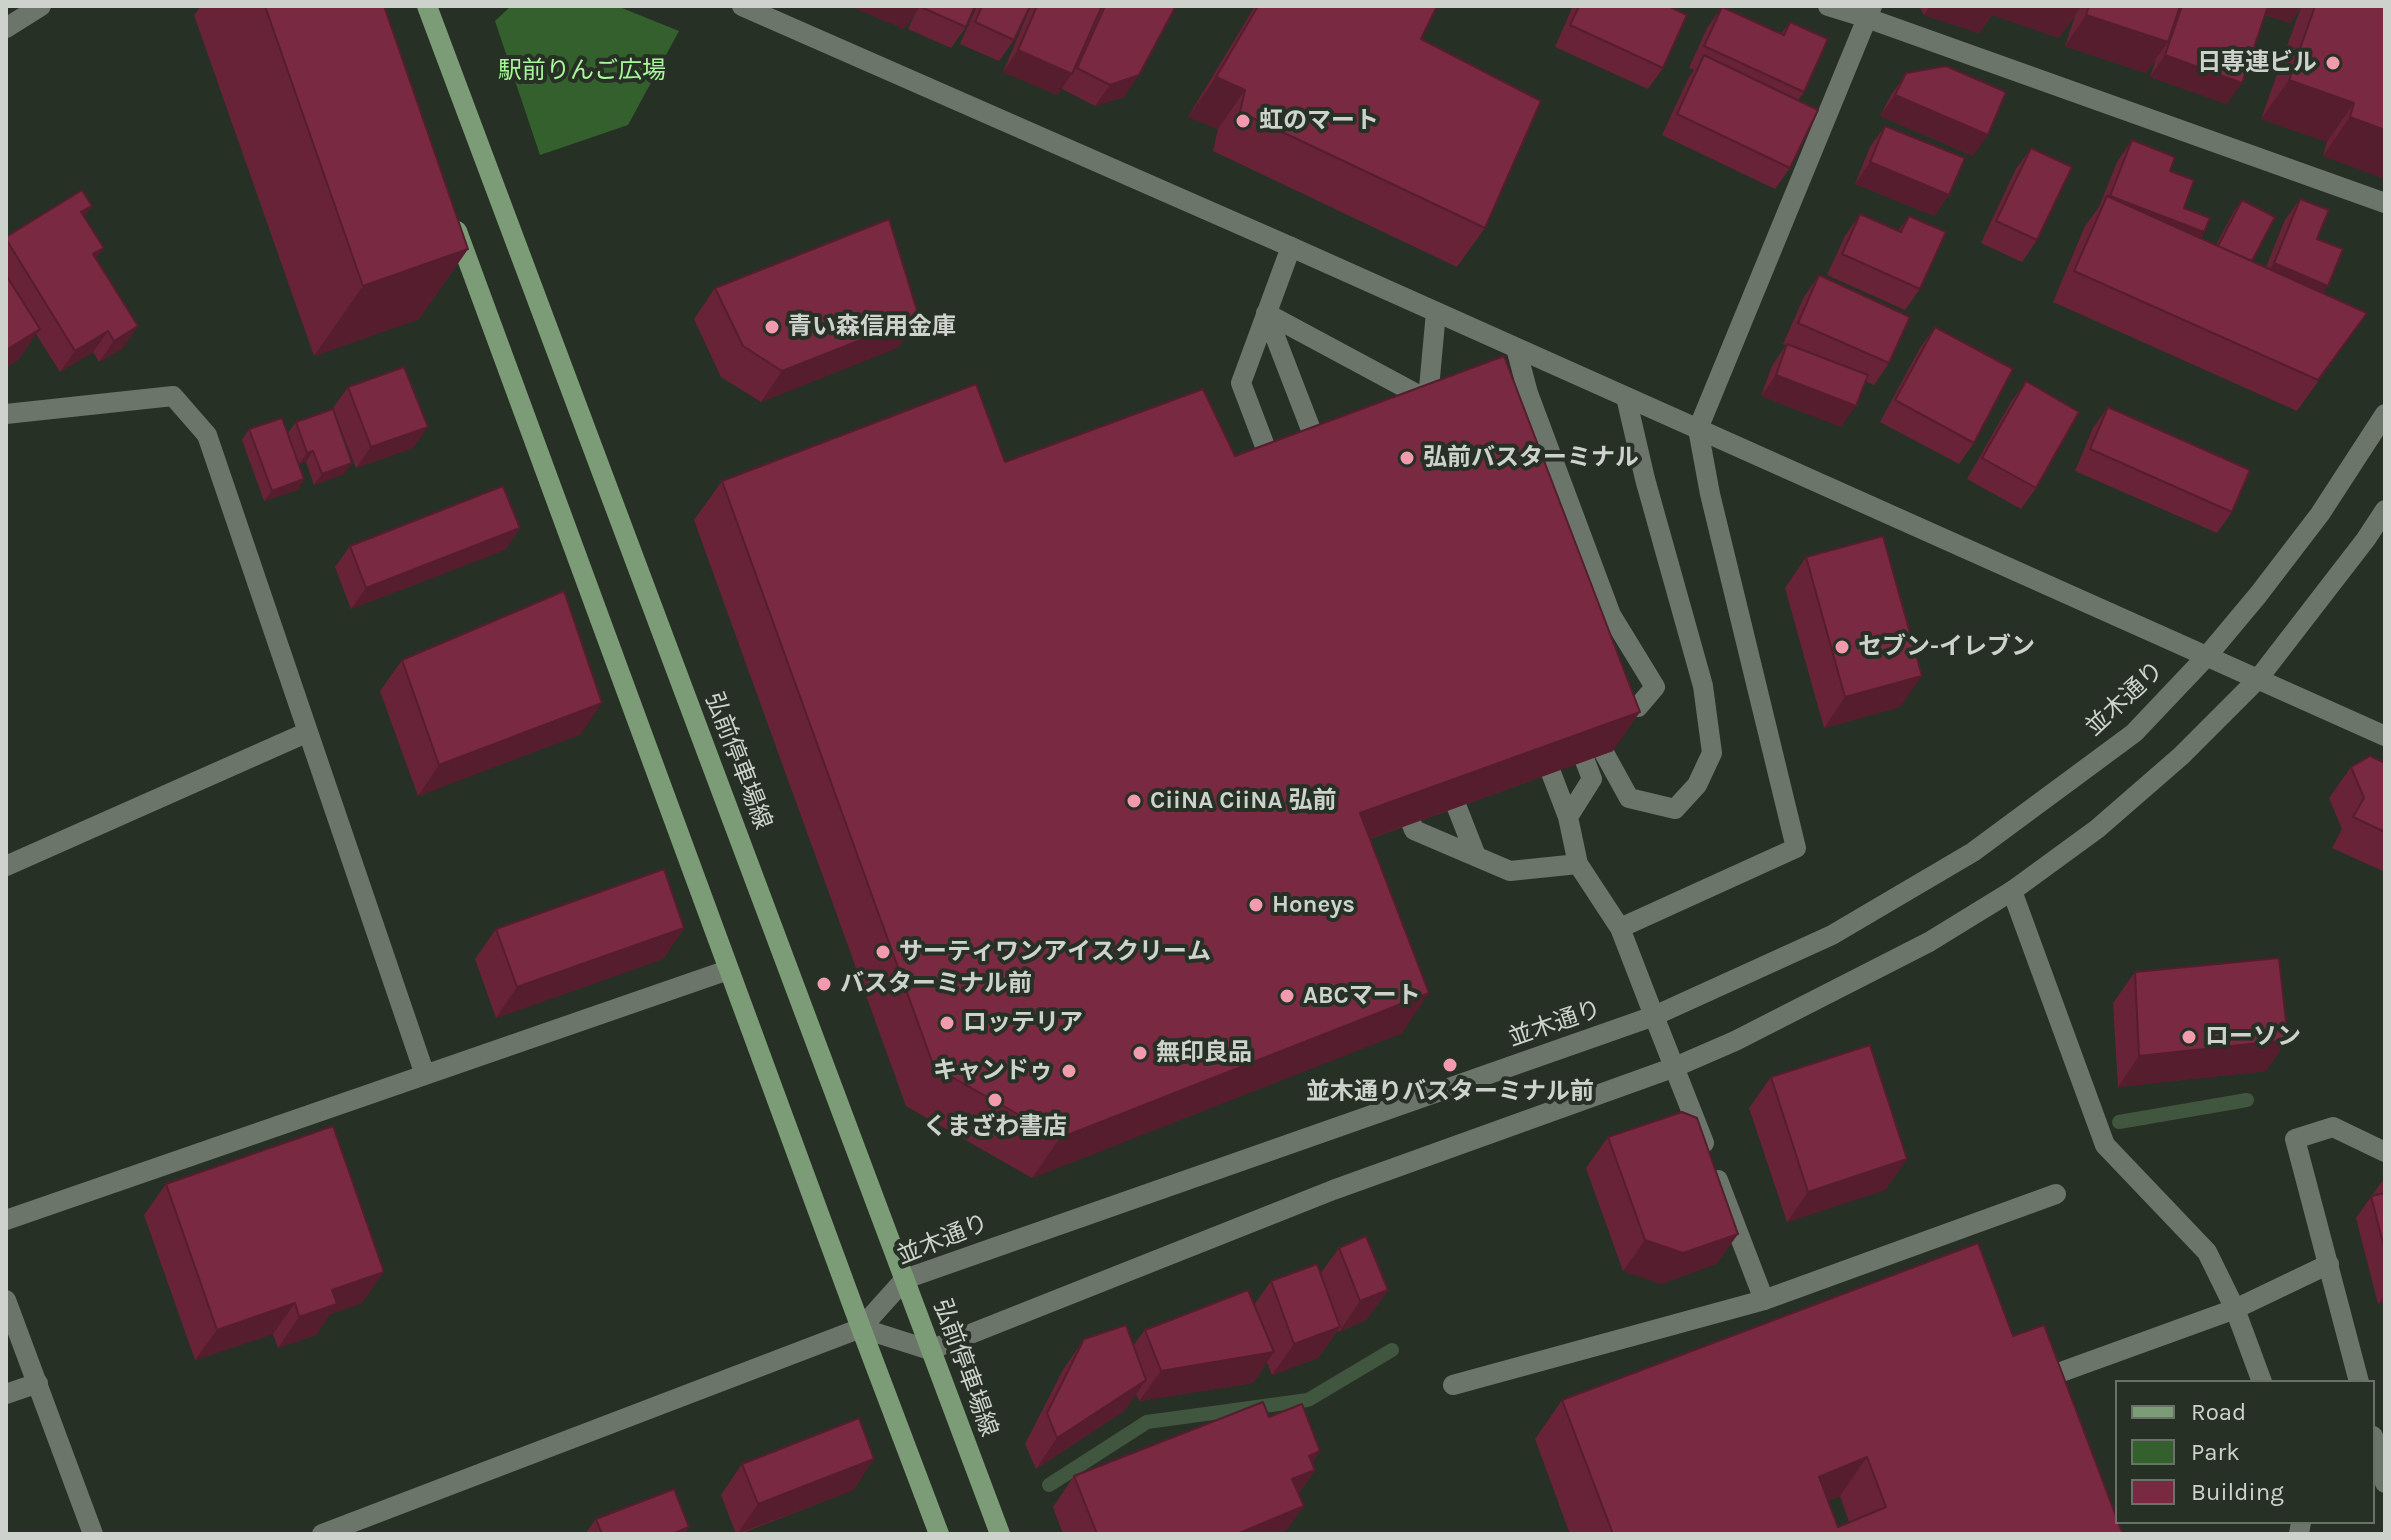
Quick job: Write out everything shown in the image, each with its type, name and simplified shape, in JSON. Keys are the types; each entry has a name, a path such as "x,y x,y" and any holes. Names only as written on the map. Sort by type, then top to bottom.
{"main road":[{"name":"弘前停車場線","path":"427,6 1000,1534"},
{"path":"450,214 939,1534"}],"street":[{"path":"6,28 41,6"},
{"path":"742,6 1291,247 2385,736"},
{"path":"1828,6 1870,12 2385,203"},
{"path":"1620,928 1796,848 1710,494 1698,429 1870,12"},
{"path":"1280,486 1241,383 1291,247"},
{"path":"1436,312 1426,399 1437,424"},
{"path":"1266,313 1426,399"},
{"path":"1266,313 1326,467"},
{"path":"1516,348 1528,393 1611,615 1655,687 1638,707 1580,711 1629,798 1675,809 1697,785 1712,753 1703,686 1645,479 1626,397"},
{"path":"6,414 173,396 207,435 425,1075"},
{"name":"並木通り","path":"861,1328 905,1279 1654,1016 1832,935 1973,852 2134,733 2207,656 2320,514 2385,414"},
{"path":"322,1534 861,1328 930,1350 1333,1190 1675,1067 1735,1041 1929,942 2012,891 2097,829 2181,756 2258,679 2385,510"},
{"path":"1568,817 1592,779 1569,720"},
{"path":"6,866 308,732"},
{"path":"1536,733 1568,817 1578,864 1620,928 1764,1300"},
{"path":"1439,763 1476,856"},
{"path":"1393,776 1414,830 1510,871 1578,864"},
{"path":"2012,891 2105,1145 2207,1252 2235,1309 2261,1380"},
{"path":"6,1220 728,970"},
{"path":"2358,1380 2295,1139 2333,1127 2385,1152"},
{"path":"1453,1385 1764,1300 2056,1194"},
{"path":"2024,1385 2235,1309 2329,1264"},
{"path":"6,1300 93,1534"},
{"path":"6,1394 38,1383"},
{"path":"2382,1458 2385,1483"}],"green space":[{"name":"駅前りんご広場","path":"511,6 617,6 679,31 628,125 540,155 495,21"}],"building":[{"path":"265,6 384,6 468,249 363,286"},
{"path":"924,6 975,6 966,27"},
{"path":"982,6 1030,6 1014,40 975,22"},
{"path":"1037,6 1102,6 1072,74 1018,50"},
{"path":"1105,6 1176,6 1139,75 1110,85 1077,68"},
{"path":"1258,6 1437,6 1421,39 1541,101 1485,228 1240,112 1245,90 1216,77"},
{"path":"1579,6 1668,6 1687,15 1663,68 1570,25"},
{"path":"2089,6 2180,6 2168,42 2086,15"},
{"path":"2182,6 2268,6 2242,83 2165,55"},
{"path":"2315,6 2385,6 2385,130 2350,117 2354,103 2289,80"},
{"path":"1722,7 1784,35 1790,22 1828,39 1804,92 1704,46"},
{"path":"1704,55 1818,110 1790,168 1677,114"},
{"path":"1946,66 2006,92 1988,135 1895,95 1906,73"},
{"path":"1885,126 1965,158 1949,195 1870,162"},
{"path":"2132,140 2175,157 2170,171 2194,180 2184,208 2210,218 2204,232 2110,196"},
{"path":"2031,148 2072,167 2037,240 1996,221"},
{"path":"82,190 92,206 81,212 104,248 93,254 138,326 114,341 108,331 75,351 6,237"},
{"path":"2107,196 2367,313 2318,380 2074,271"},
{"path":"2300,199 2329,210 2317,239 2343,249 2328,286 2274,263"},
{"path":"2242,200 2275,217 2252,261 2218,246"},
{"path":"1860,214 1901,232 1909,216 1946,232 1920,289 1842,254"},
{"path":"889,219 919,317 782,371 743,346 715,288"},
{"path":"6,275 40,329 6,350"},
{"path":"1819,275 1910,317 1889,363 1798,323"},
{"path":"1935,327 2013,369 1974,443 1895,400"},
{"path":"1787,344 1868,375 1856,406 1776,375"},
{"name":"CiiNA CiiNA 弘前","path":"1504,356 1640,712 1360,813 1429,993 1060,1138 934,1067 722,481 976,384 1005,462 1203,389 1235,456"},
{"path":"404,367 428,427 371,447 348,387"},
{"path":"2026,381 2079,412 2036,488 1982,458"},
{"path":"2108,407 2250,470 2232,512 2090,449"},
{"path":"333,409 352,463 322,474 313,451 307,453 296,422"},
{"path":"282,418 304,479 272,491 249,429"},
{"path":"503,486 520,528 366,588 350,546"},
{"path":"1883,536 1922,676 1845,697 1806,557"},
{"path":"564,591 602,703 439,765 402,660"},
{"path":"2370,756 2385,763 2385,832 2353,817 2364,798 2351,767"},
{"path":"664,869 684,928 517,987 496,929"},
{"path":"2279,958 2288,1040 2139,1056 2135,972"},
{"path":"1870,1045 1907,1159 1808,1192 1771,1077"},
{"path":"1682,1112 1697,1118 1738,1234 1683,1253 1645,1240 1608,1137"},
{"path":"333,1126 384,1272 332,1290 337,1304 299,1317 295,1303 217,1330 166,1184"},
{"path":"2385,1193 2385,1251 2371,1196"},
{"path":"1366,1236 1388,1290 1360,1301 1339,1248"},
{"path":"1978,1243 2013,1336 2044,1325 2115,1514 2115,1524 2119,1524 2123,1534 1613,1534 1562,1400","holes":["1867,1457 1886,1507 1838,1527 1819,1477"]},
{"path":"1317,1264 1340,1327 1294,1344 1271,1281"},
{"path":"1248,1290 1274,1352 1161,1371 1145,1330"},
{"path":"1126,1325 1146,1380 1057,1438 1047,1413 1084,1339"},
{"path":"1263,1402 1269,1417 1302,1404 1320,1451 1309,1456 1315,1470 1292,1479 1304,1506 1237,1534 1097,1534 1074,1476"},
{"path":"859,1418 874,1459 758,1504 742,1464"},
{"path":"674,1489 689,1527 672,1534 602,1534 596,1519"}],"waterway":[{"path":"2119,1122 2247,1100"},
{"path":"1049,1485 1147,1422 1308,1400 1392,1350"}],"place":[{"name":"日専連ビル","path":"2333,63"},
{"name":"虹のマート","path":"1243,121"},
{"name":"青い森信用金庫","path":"772,327"},
{"name":"弘前バスターミナル","path":"1407,458"},
{"name":"セブン-イレブン","path":"1842,647"},
{"name":"CiiNA CiiNA 弘前","path":"1134,801"},
{"name":"Honeys","path":"1256,905"},
{"name":"サーティワンアイスクリーム","path":"883,952"},
{"name":"バスターミナル前","path":"824,984"},
{"name":"ABCマート","path":"1287,996"},
{"name":"ロッテリア","path":"947,1023"},
{"name":"ローソン","path":"2189,1037"},
{"name":"無印良品","path":"1140,1053"},
{"name":"並木通りバスターミナル前","path":"1450,1065"},
{"name":"キャンドゥ","path":"1069,1071"},
{"name":"くまざわ書店","path":"995,1100"}]}
